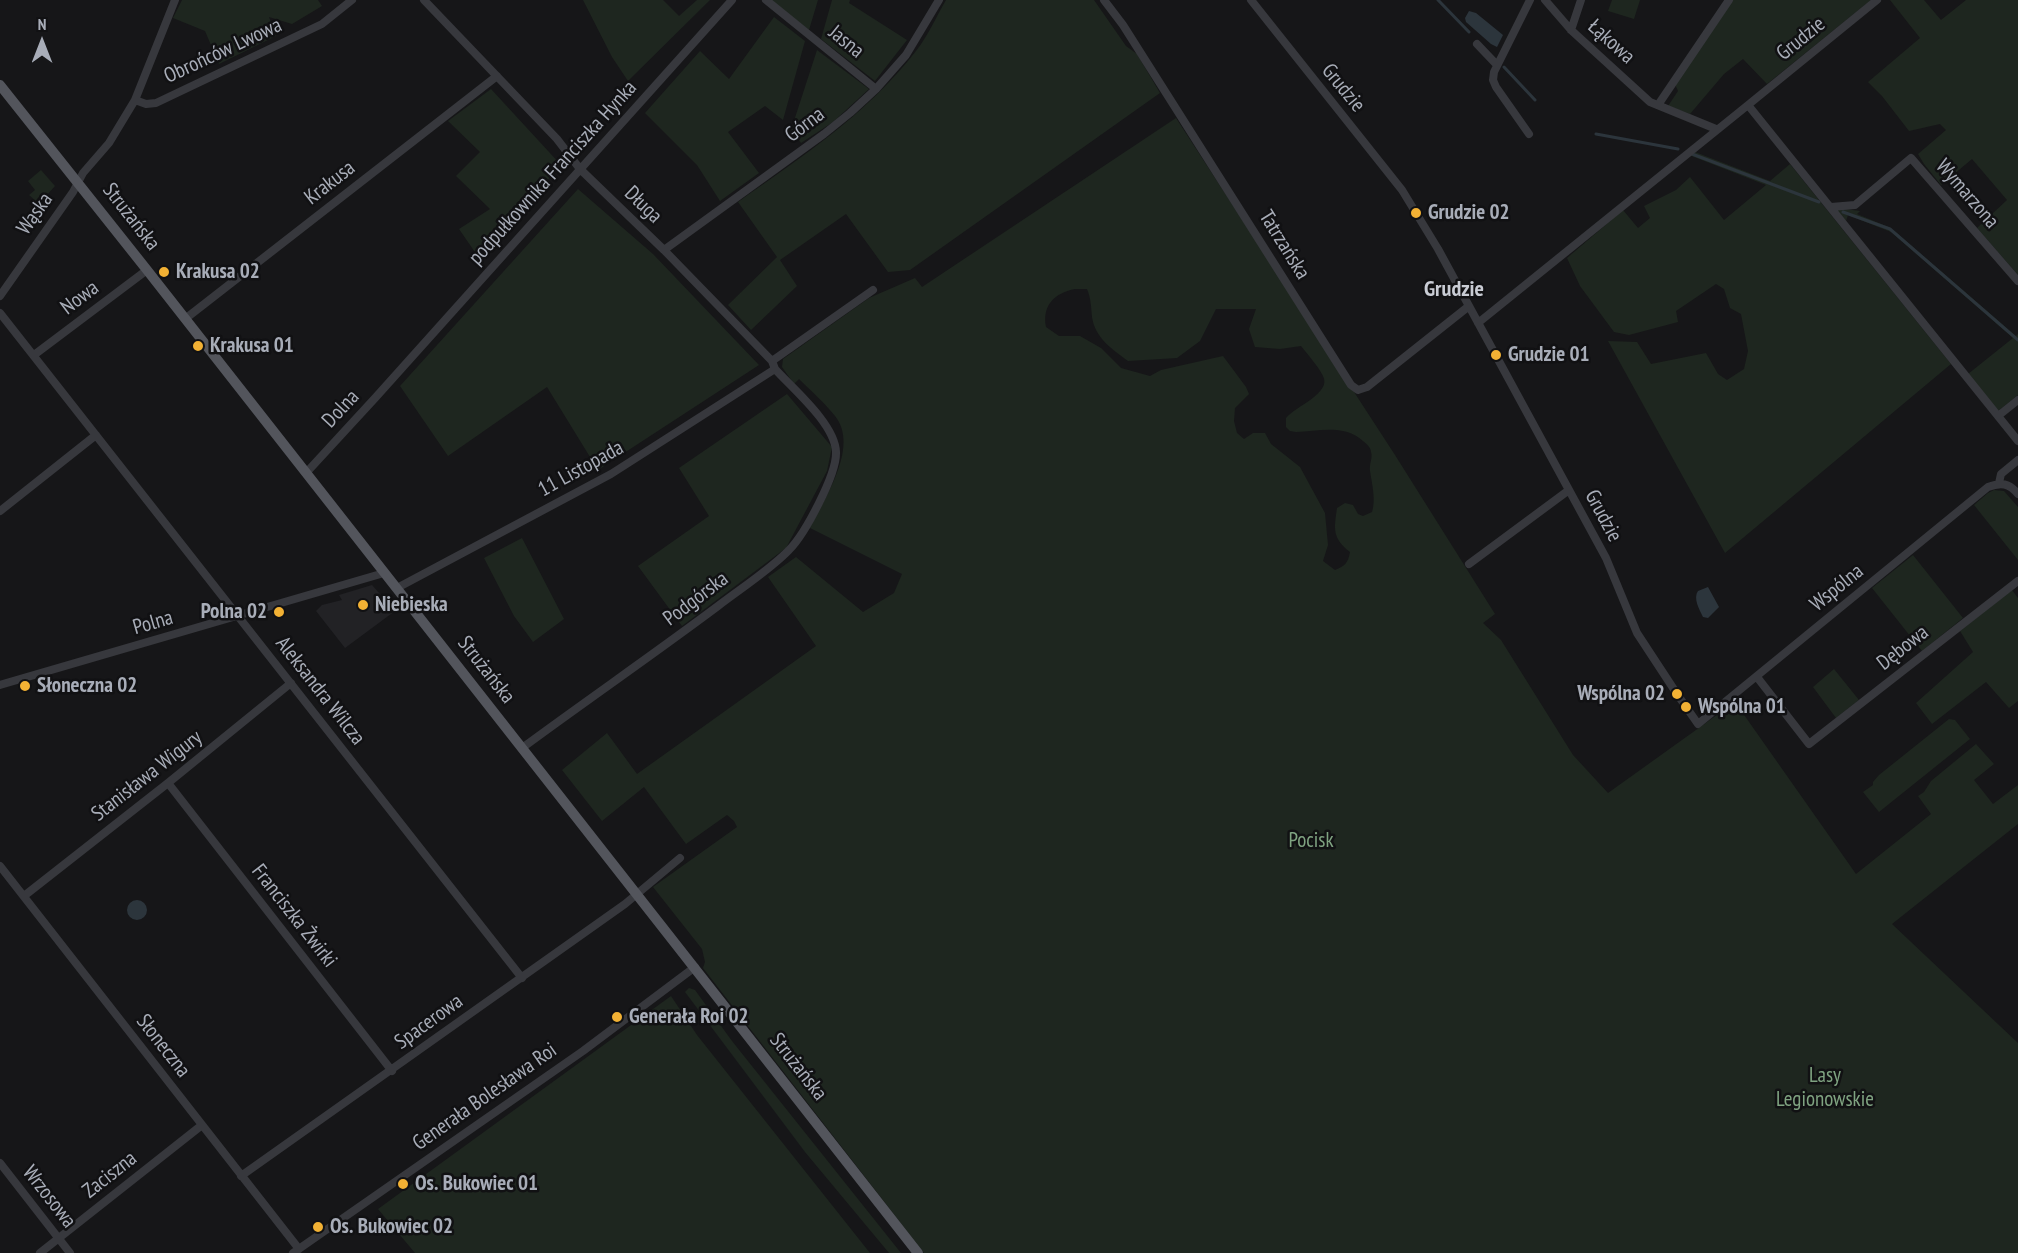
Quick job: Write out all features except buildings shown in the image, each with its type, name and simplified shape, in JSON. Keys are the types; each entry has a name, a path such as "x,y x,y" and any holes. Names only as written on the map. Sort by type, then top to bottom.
{"main road":[{"name":"Strużańska","path":"0,85 918,1253"}],"street":[{"name":"Wąska","path":"0,296 82,173 109,143 135,100 175,0"},
{"name":"Obrońców Lwowa","path":"135,100 146,104 156,103 217,75 322,24 352,0"},
{"name":"Długa","path":"423,0 557,139 580,169 664,250 774,365 826,425 833,438"},
{"name":"podpułkownika Franciszka Hynka","path":"401,369 732,0"},
{"name":"Jasna","path":"766,0 876,89"},
{"name":"Górna","path":"664,250 824,134 876,89 906,56 939,0"},
{"name":"Tatrzańska","path":"1104,0 1135,44 1351,385 1358,390 1368,387 1469,306"},
{"name":"Grudzie","path":"1251,0 1402,190 1479,323 1606,558 1637,633 1698,724"},
{"path":"1529,134 1493,80 1497,65 1530,0"},
{"name":"Łąkowa","path":"1545,0 1571,30 1644,97 1716,129"},
{"path":"1571,30 1581,0"},
{"path":"1658,105 1729,0"},
{"name":"Grudzie","path":"1479,323 1877,0"},
{"path":"1477,44 1497,65"},
{"name":"Krakusa","path":"185,319 497,76"},
{"path":"1748,105 2018,441"},
{"name":"Wymarzona","path":"1831,207 1855,205 1911,158 2018,280"},
{"name":"Nowa","path":"34,356 147,270"},
{"name":"11 Listopada","path":"397,588 611,474 774,365 873,290"},
{"name":"Aleksandra Wilcza","path":"0,313 522,978"},
{"name":"Dolna","path":"306,473 401,369"},
{"path":"1998,416 2018,400"},
{"path":"0,511 96,435"},
{"name":"Podgórska","path":"522,748 691,626 790,549 822,496 831,476 836,453 833,438"},
{"path":"2018,460 2001,474 1999,483 2006,484 2018,494"},
{"name":"Wspólna","path":"1698,724 1988,487 1999,483"},
{"path":"1469,564 1569,490"},
{"name":"Polna","path":"0,685 384,573"},
{"name":"Dębowa","path":"1757,677 1809,744 2018,581"},
{"name":"Stanisława Wigury","path":"24,896 291,683"},
{"name":"Franciszka Żwirki","path":"168,783 392,1071"},
{"name":"Spacerowa","path":"242,1176 637,895 680,858"},
{"name":"Słoneczna","path":"0,866 242,1176 296,1251"},
{"name":"Generała Bolesława Roi","path":"296,1251 583,1051 694,967"},
{"name":"Zaciszna","path":"40,1253 202,1125"},
{"name":"Wrzosowa","path":"0,1163 70,1253"}],"shaded area":[{"path":"1469,11 1476,13 1503,35 1497,47 1466,22 1465,18"},
{"path":"372,585 395,611 345,648 316,611 322,605 342,600 339,595"},
{"path":"1708,587 1719,607 1708,618 1703,617 1696,597 1698,591"},
{"path":"137,900 144,903 147,910 144,917 137,920 130,917 127,910 130,903"}],"green space":[{"path":"182,0 318,0 322,6 292,24 269,17 276,36 219,64 205,31 173,18"},
{"path":"583,0 663,0 679,16 697,0 710,0 628,81 612,57"},
{"path":"770,0 818,0 809,30"},
{"path":"832,0 850,0 849,3 907,40 875,81 821,39"},
{"path":"946,0 1094,0 1126,46 1137,54 1160,93 910,270 888,272 846,214 780,260 797,286 751,330 728,305 777,257 738,202 833,133 876,95 920,45"},
{"path":"1612,0 1640,0 1634,19 1608,11"},
{"path":"1733,0 1871,0 1767,84 1743,59 1724,74 1690,114 1668,106 1678,91 1675,84"},
{"path":"1890,0 1924,0 1941,20 1966,0 2018,0 2018,275 1977,228 2007,200 1972,159 1941,185 1918,154 1946,130 1940,124 1909,131 1868,82 1920,38"},
{"path":"774,17 805,41 783,120 765,106 728,132 759,173 720,201 697,165 645,113 700,51 729,79"},
{"path":"817,50 869,89 833,122 801,143 791,130"},
{"path":"491,89 561,165 479,258 459,229 490,209 456,176 480,152 448,121"},
{"path":"1176,118 1395,455 1495,614 1483,623 1501,640 1573,755 1608,793 1735,702 1856,874 1931,814 1918,796 1924,792 1931,781 1976,744 1994,764 1974,780 1993,804 2018,785 2018,824 1892,924 2018,1043 2018,1253 924,1253 703,968 705,962 702,949 653,887 737,827 734,821 727,815 686,844 644,787 602,821 562,770 607,733 637,774 816,646 768,577 796,557 863,612 894,593 902,574 810,528 837,473 844,442 842,429 835,416 822,402 799,379 794,384 782,367 783,359 869,298 915,278 922,287","holes":["1075,289 1087,289 1092,317 1100,337 1128,361 1177,358 1200,341 1216,309 1256,309 1249,329 1255,347 1280,349 1301,346 1318,368 1324,382 1318,394 1286,418 1286,427 1296,432 1331,430 1348,432 1364,442 1371,451 1370,468 1374,497 1372,512 1363,516 1358,514 1353,505 1345,503 1337,508 1335,522 1337,537 1350,552 1344,565 1335,570 1323,561 1328,545 1325,513 1300,467 1271,444 1265,433 1253,433 1244,439 1237,433 1234,421 1235,408 1249,394 1223,356 1161,370 1150,376 1121,368 1101,348 1080,336 1059,336 1046,327 1046,313 1056,297"]},
{"path":"1695,152 1770,181 1790,164 1951,364 1725,553 1608,341 1637,342 1651,364 1706,353 1718,374 1727,380 1744,369 1748,351 1741,314 1730,308 1724,289 1716,284 1676,311 1678,322 1629,335 1614,332 1580,286 1567,258 1623,210 1638,228 1650,218 1644,206 1676,190 1690,177 1724,220 1766,185 1689,155"},
{"path":"41,170 55,186 39,204 29,195 35,190 28,181"},
{"path":"578,189 653,254 759,365 598,470 547,387 448,456 400,386"},
{"path":"1839,208 1860,211 1857,214 1891,228 2016,336 2018,334 2018,395 1998,411 1968,374 2013,338 1891,232 1848,215 1846,221 1837,211"},
{"path":"787,394 832,447 827,471 786,548 682,626 638,566 709,516 679,468"},
{"path":"1994,490 2004,491 2018,507 2018,560 1974,505"},
{"path":"522,538 564,619 533,642 514,616 484,558"},
{"path":"1913,555 1963,618 1922,651 1872,588"},
{"path":"2012,590 2018,598 2018,701 2009,708 1986,682 1932,724 1916,703 1973,652 1960,631"},
{"path":"1834,669 1859,700 1836,718 1813,687"},
{"path":"1949,719 1955,720 1970,739 1879,812 1863,792 1873,785 1879,775"},
{"path":"689,988 695,990 732,1041 901,1253 889,1253 805,1152 685,992"},
{"path":"671,996 697,1035 870,1253 415,1253 378,1209"}],"waterway":[{"path":"1438,0 1469,32"},
{"path":"1504,67 1535,100"},
{"path":"1596,134 1678,149"},
{"path":"1692,154 1819,202"},
{"path":"1843,212 1890,229 2018,340"}],"place":[{"name":"Grudzie 02","path":"1416,213"},
{"name":"Krakusa 02","path":"164,272"},
{"name":"Krakusa 01","path":"198,346"},
{"name":"Grudzie 01","path":"1496,355"},
{"name":"Niebieska","path":"363,605"},
{"name":"Polna 02","path":"279,612"},
{"name":"Słoneczna 02","path":"25,686"},
{"name":"Wspólna 02","path":"1677,694"},
{"name":"Wspólna 01","path":"1686,707"},
{"name":"Generała Roi 02","path":"617,1017"},
{"name":"Os. Bukowiec 01","path":"403,1184"},
{"name":"Os. Bukowiec 02","path":"318,1227"}],"district":[{"name":"Grudzie","path":"1454,290"}],"park label":[{"name":"Pocisk","path":"1311,841"},
{"name":"Lasy Legionowskie","path":"1825,1088"}]}
